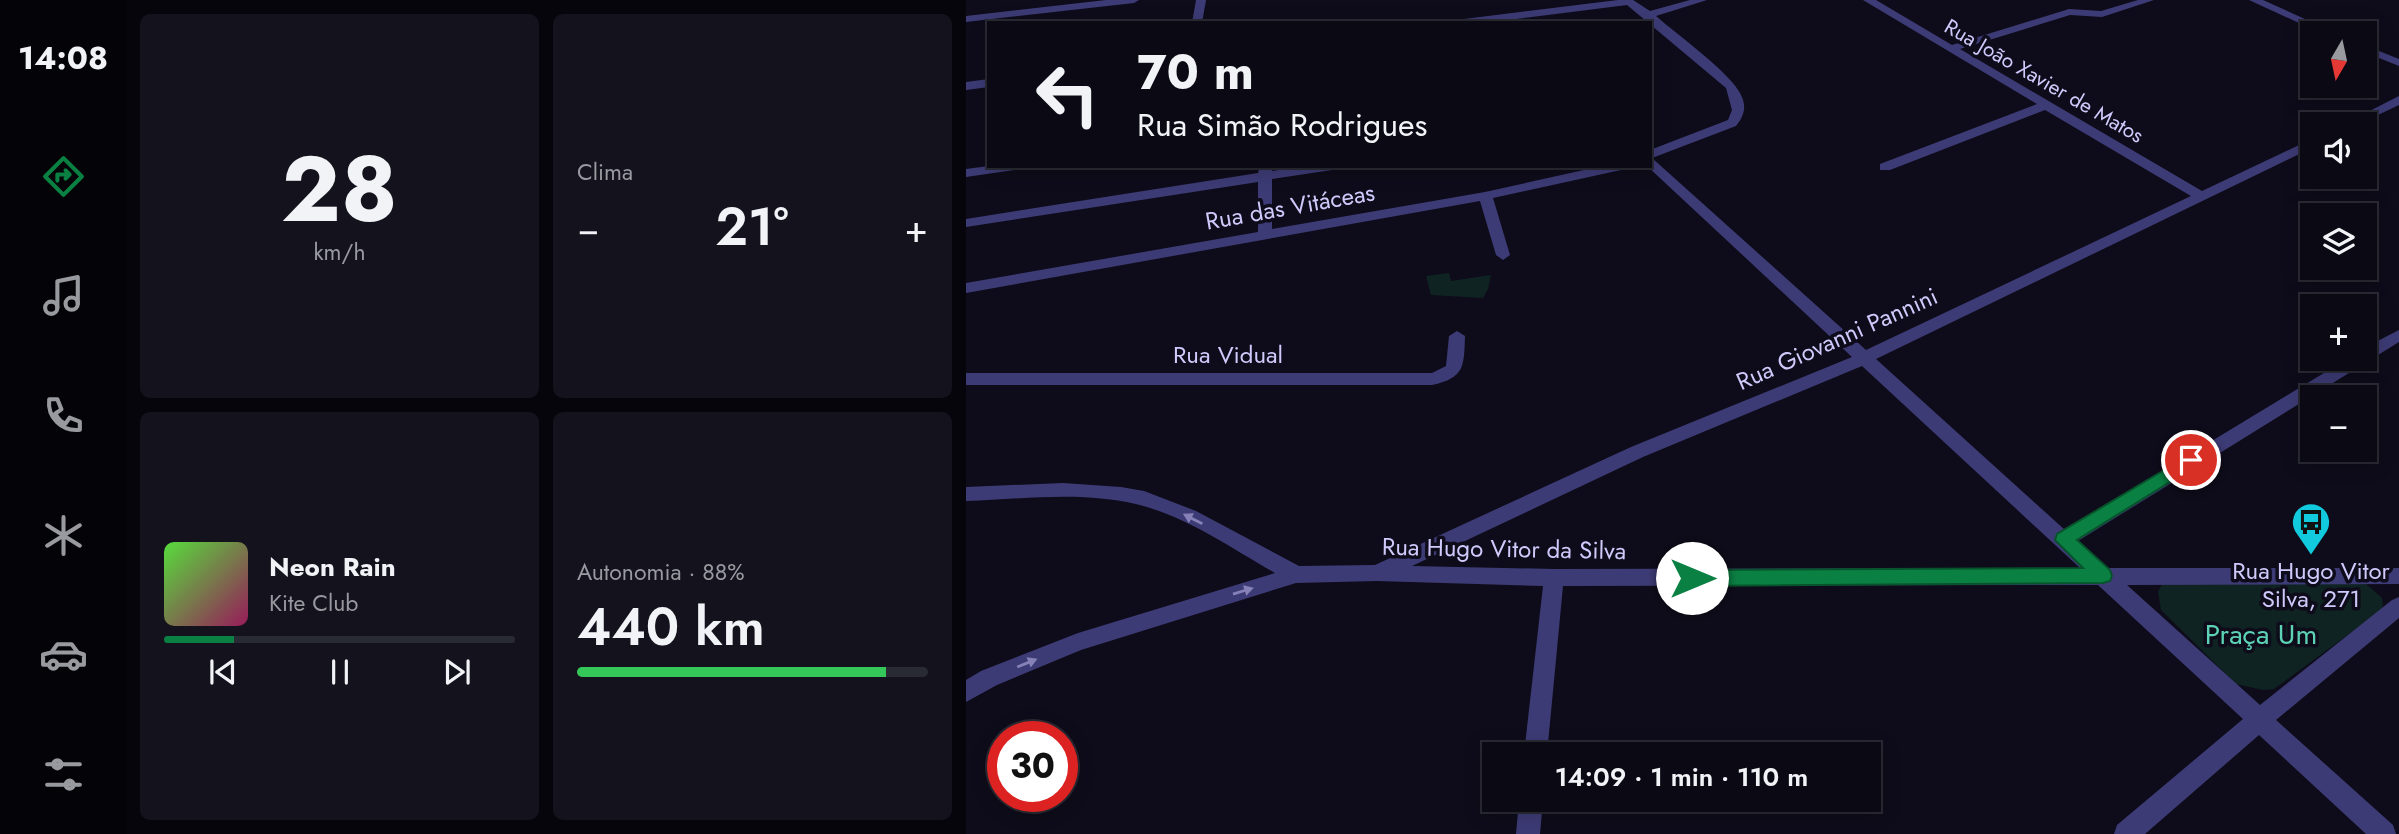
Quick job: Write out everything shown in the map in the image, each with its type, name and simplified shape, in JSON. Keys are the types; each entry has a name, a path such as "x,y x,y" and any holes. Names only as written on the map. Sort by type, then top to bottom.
{"street":[{"path":"966,19 1134,0"},
{"path":"1198,21 1200,0"},
{"path":"1648,15 1702,0"},
{"name":"Rua João Xavier de Matos","path":"1868,0 2201,196"},
{"path":"1949,49 2069,12 2102,14 2149,0"},
{"path":"2254,0 2302,21"},
{"path":"1472,21 1627,1 1648,15 1730,86 1739,111 1735,120 1718,130 1652,154"},
{"path":"2377,54 2399,63"},
{"path":"966,86 987,83"},
{"path":"2374,112 2399,100"},
{"path":"1885,167 2046,105"},
{"name":"Rua Giovanni Pannini","path":"1377,573 1637,452 1862,359 2300,149"},
{"path":"1652,164 1862,359 2384,834"},
{"path":"966,173 1000,168"},
{"path":"966,223 1265,172 1310,168"},
{"name":"Rua das Vitáceas","path":"966,288 1485,196 1612,168"},
{"path":"1265,172 1265,234"},
{"path":"1485,196 1503,255"},
{"path":"2377,348 2399,335"},
{"name":"Rua Vidual","path":"966,379 1432,379 1450,374 1454,369 1457,336"},
{"path":"2064,540 2339,371"},
{"path":"966,494 1076,491 1122,494 1158,503 1191,518 1296,575"},
{"name":"Rua Hugo Vitor da Silva","path":"966,692 989,678 1079,642 1296,575 1377,573 1554,578 2399,576"},
{"path":"1537,742 1554,578"},
{"path":"2126,834 2259,720 2399,606"},
{"path":"1528,834 1530,812"}],"green space":[{"path":"1449,273 1451,281 1491,275 1483,298 1431,295 1426,276"},
{"name":"Praça Um","path":"2162,584 2366,584 2382,598 2383,609 2274,689 2263,690 2236,684 2161,610 2158,592"}],"place":[{"name":"Rua Hugo Vitor Silva, 271","path":"2311,556"}],"route":[{"path":"1692,578 2103,576 2064,540 2191,460"}]}
